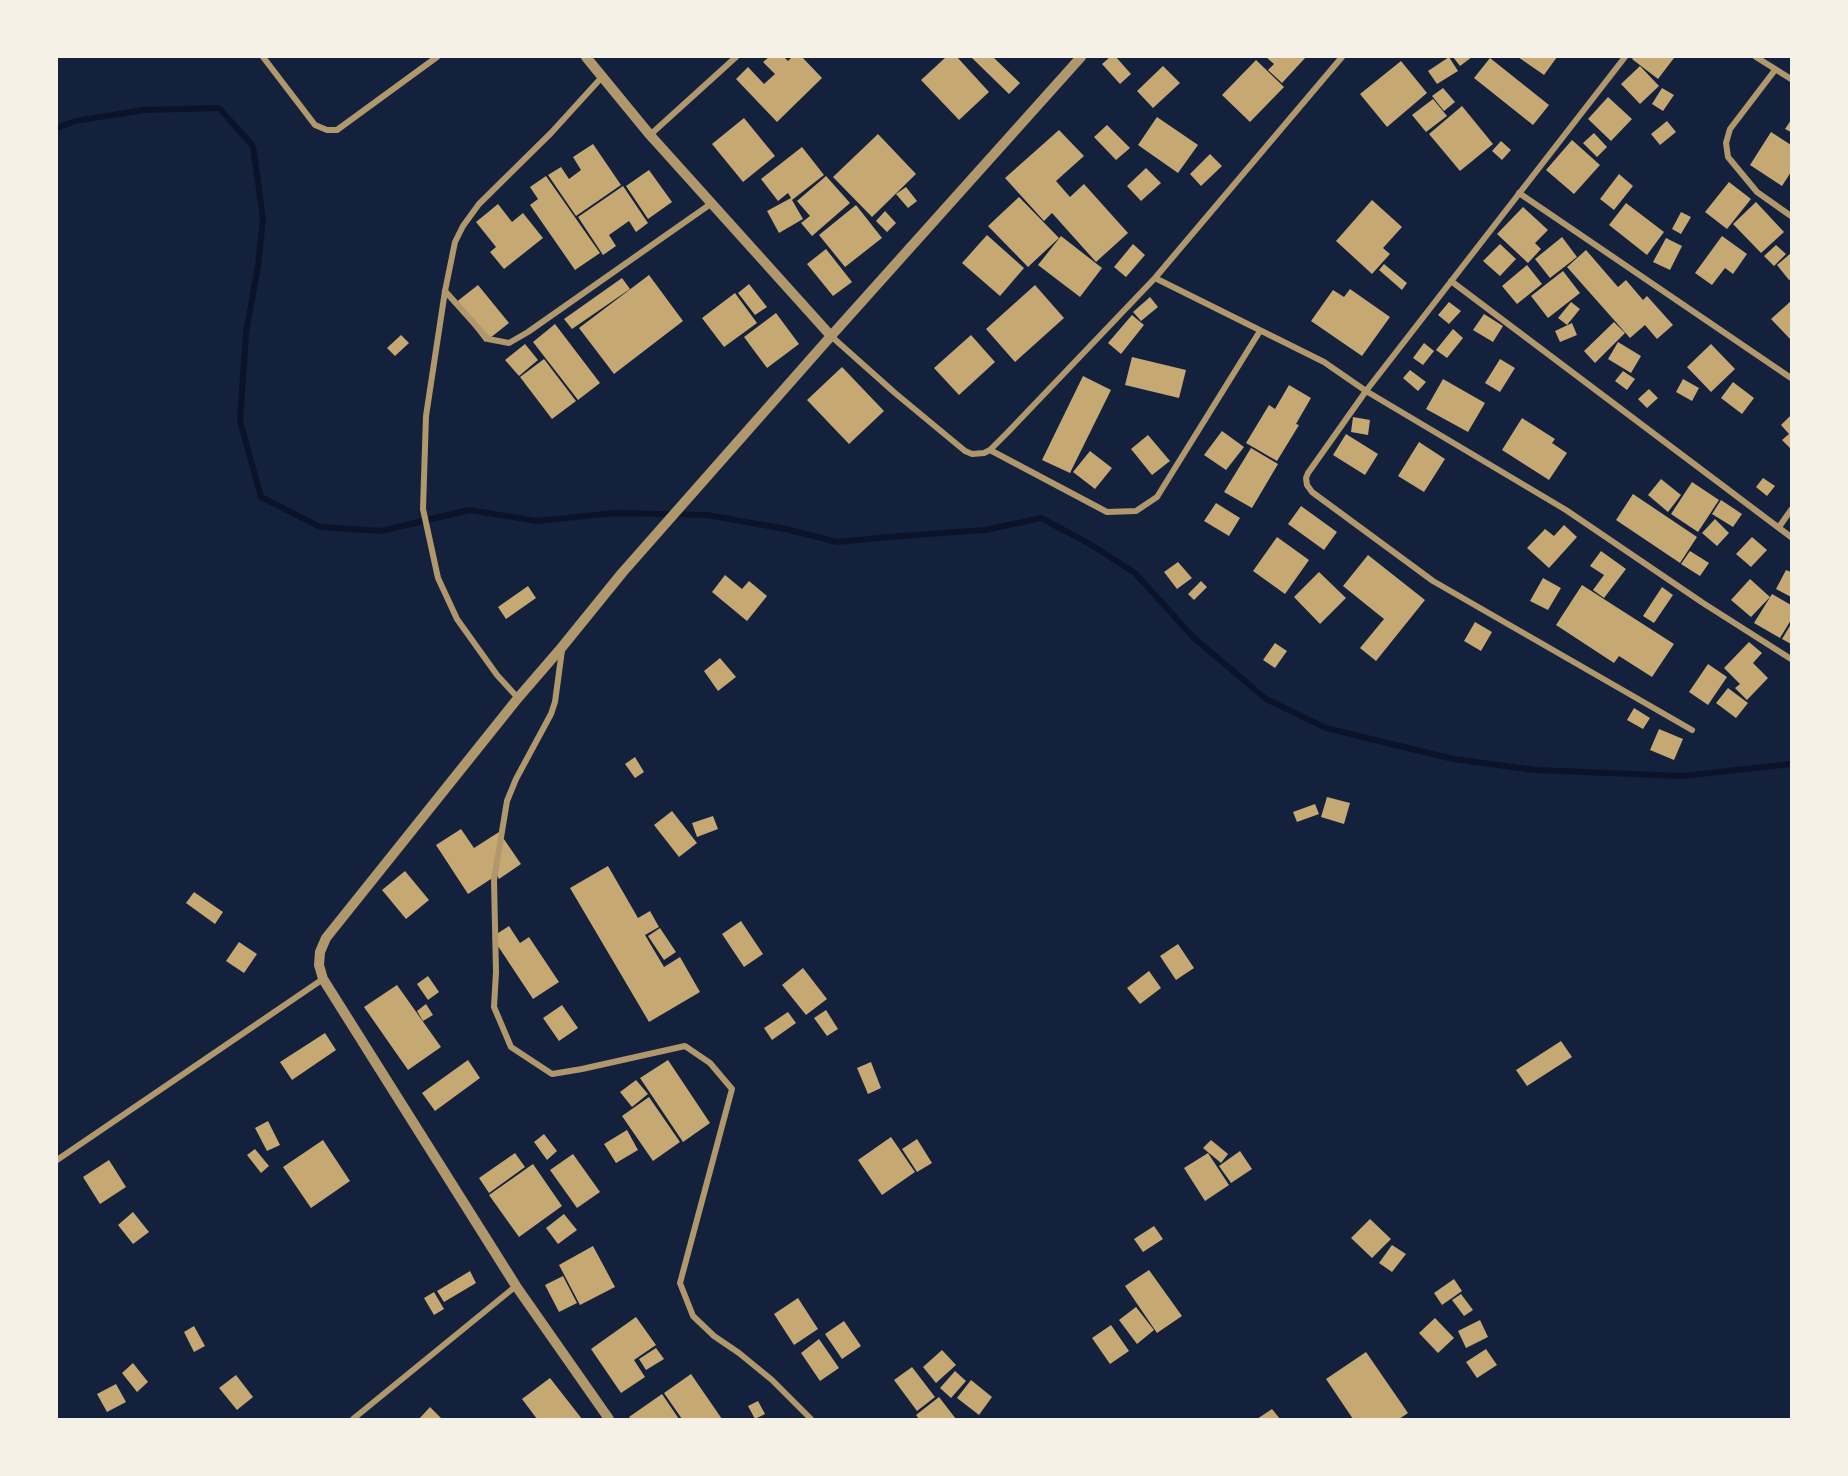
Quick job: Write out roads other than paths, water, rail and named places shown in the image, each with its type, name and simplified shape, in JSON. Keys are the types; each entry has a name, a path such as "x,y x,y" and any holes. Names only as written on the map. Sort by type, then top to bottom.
{"street":[{"path":"263,57 315,125 327,130 337,130 437,57"},
{"path":"586,57 650,135 831,336 965,451 978,454 990,450 1155,279 1342,57"},
{"path":"650,135 736,57"},
{"path":"609,1419 516,1286 323,979 319,965 320,952 326,938 518,698 622,573 1081,57"},
{"path":"1625,57 1366,391 1306,478 1312,492 1432,581 1692,730"},
{"path":"1756,57 1791,79"},
{"path":"1775,70 1730,129 1726,143 1728,157 1757,192 1791,216"},
{"path":"518,698 497,675 457,619 438,578 423,509 426,416 445,291 455,243 463,226 479,204 544,140 602,77"},
{"path":"1519,193 1791,378"},
{"path":"445,291 488,339 509,342 528,332 712,203"},
{"path":"1155,279 1324,362 1366,391 1566,510 1703,603 1791,659"},
{"path":"1451,281 1791,537"},
{"path":"990,450 1107,512 1136,511 1157,496 1260,331"},
{"path":"1779,527 1791,510"},
{"path":"562,647 555,702 551,714 516,779 507,801 494,880 496,972 494,1007 511,1047 552,1074 685,1046 710,1063 732,1089 681,1283 693,1316 714,1336 772,1380 811,1419"},
{"path":"57,1161 323,979"},
{"path":"353,1419 516,1286"}],"waterway":[{"path":"57,128 75,121 144,110 219,108 253,146 263,219 258,266 246,333 240,421 261,497 320,527 381,531 469,510 537,521 615,513 707,515 786,529 837,542 986,530 1041,518 1090,544 1135,573 1193,637 1266,699 1326,728 1453,759 1535,770 1682,776 1791,764"}]}
